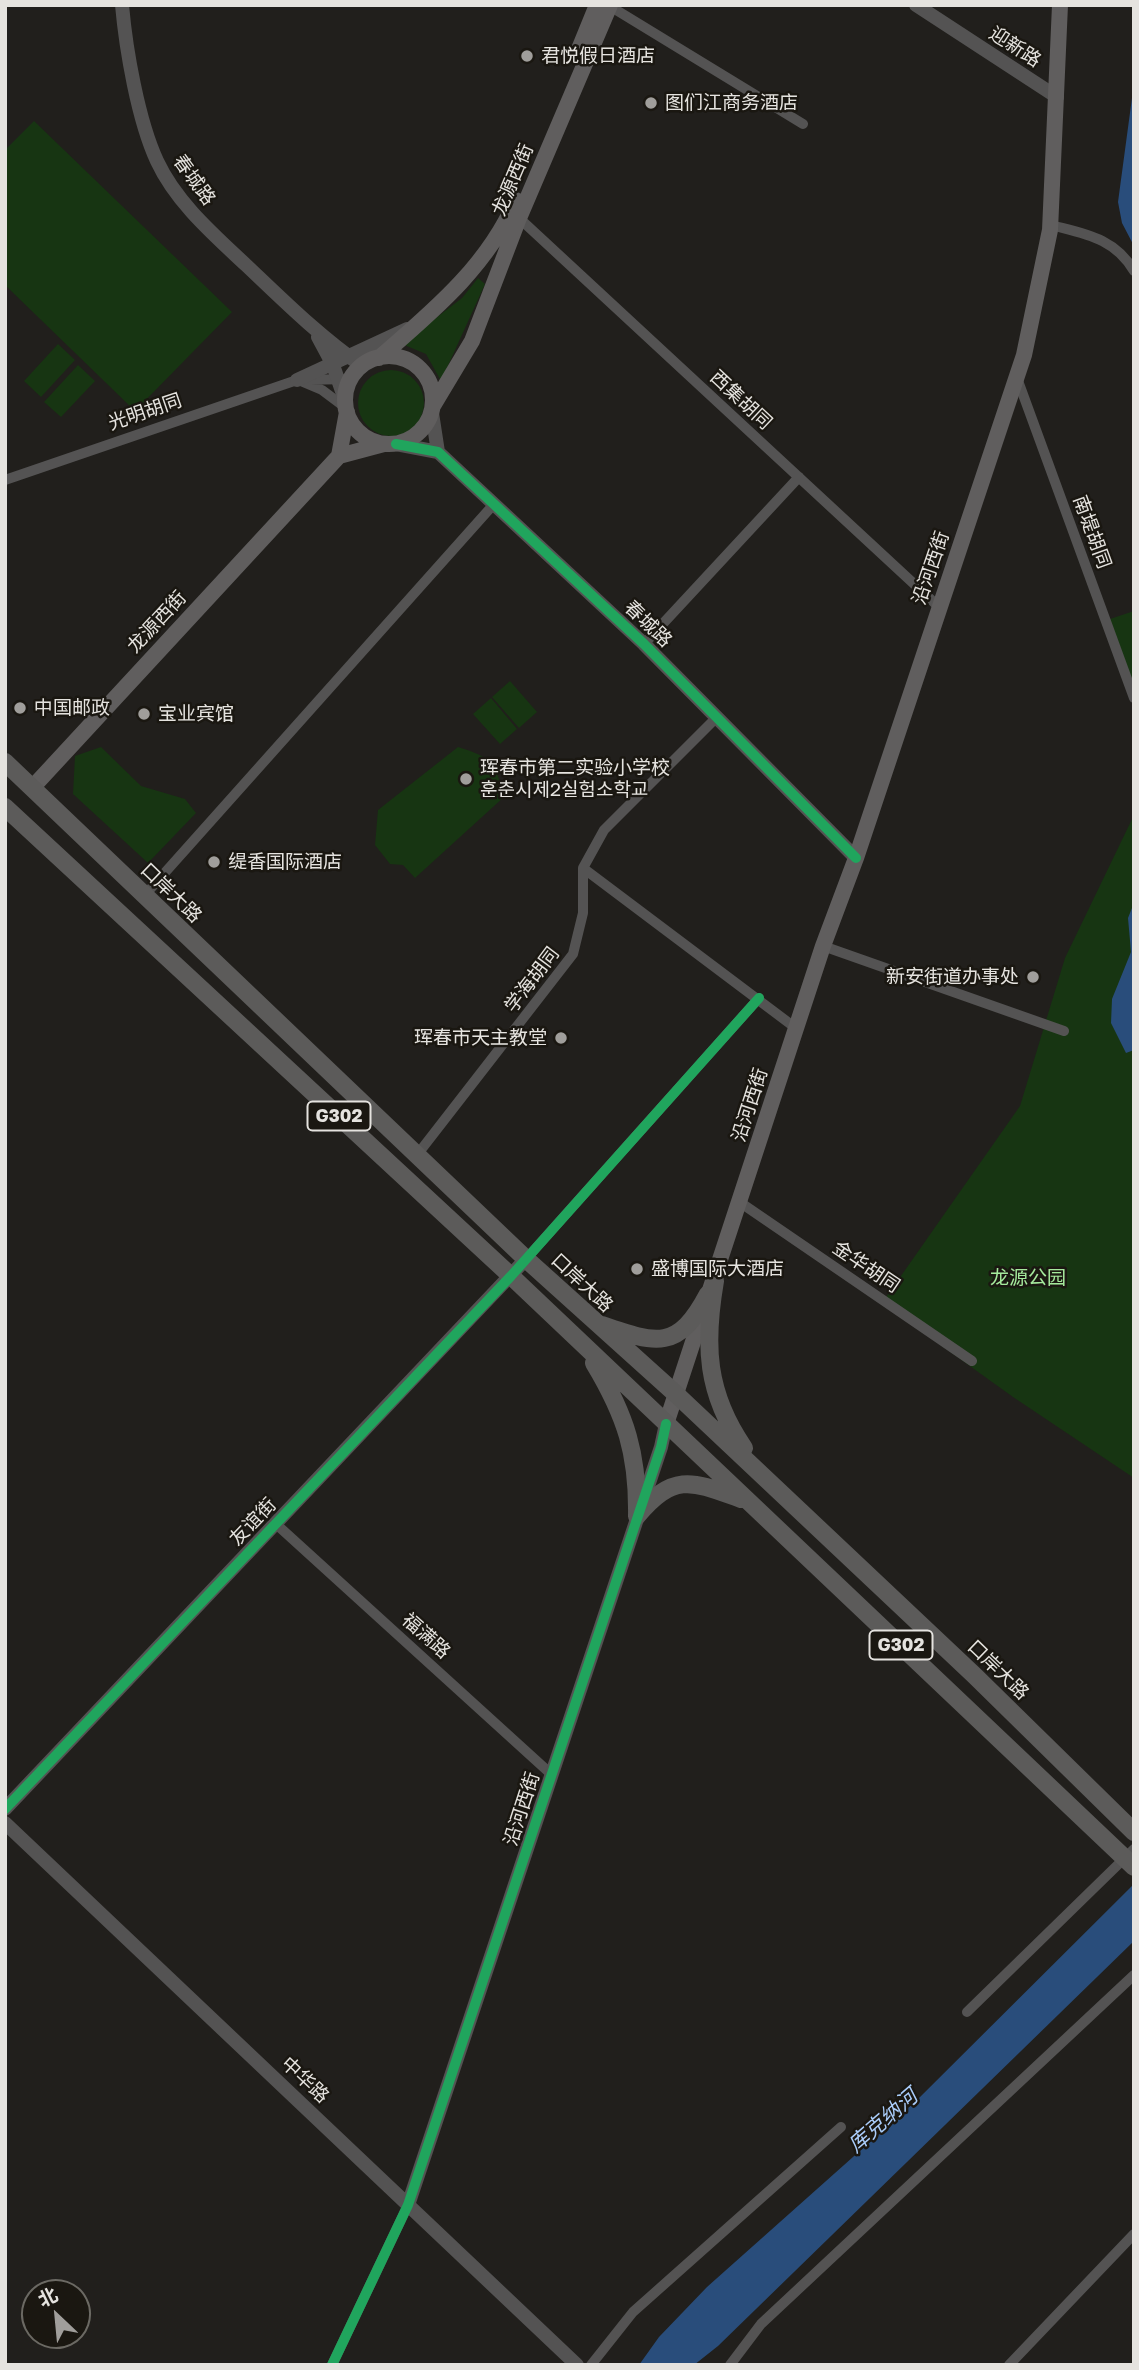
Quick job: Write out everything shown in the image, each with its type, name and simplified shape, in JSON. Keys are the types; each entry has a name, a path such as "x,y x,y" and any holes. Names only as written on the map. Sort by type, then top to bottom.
{"highway":[{"name":"口岸大路","path":"5,762 526,1259 767,1480 1134,1832"},
{"name":"龙源西街","path":"7,811 32,788"},
{"name":"G302","path":"7,811 511,1276 1131,1858"},
{"path":"593,1322 645,1339 675,1334 695,1319 715,1281"},
{"path":"715,1281 707,1328 712,1375 725,1418 767,1480"},
{"path":"581,1343 622,1413 635,1458 637,1516"},
{"path":"637,1516 664,1489 687,1483 697,1483 750,1503"}],"main road":[{"name":"龙源西街","path":"379,358 418,324 481,261 511,212 597,5"},
{"name":"龙源西街","path":"433,410 471,341 519,218 609,5"},
{"name":"沿河西街","path":"666,1424 741,1203 823,946 856,858 1017,378 1051,225 1060,5"},
{"path":"393,356 419,368 433,392 433,410 419,433 390,444 339,456 350,371 379,358 393,356"},
{"path":"346,406 360,434 390,444"},
{"name":"龙源西街","path":"32,788 339,456"}],"street":[{"name":"春城路","path":"122,5 131,68 156,160 170,183 200,221 316,333"},
{"path":"609,5 803,124"},
{"name":"迎新路","path":"916,5 1057,97"},
{"name":"西集胡同","path":"519,218 940,608"},
{"path":"1051,225 1116,247 1134,271"},
{"path":"350,371 418,324"},
{"path":"316,333 333,365"},
{"path":"316,333 350,371"},
{"path":"297,380 333,365 350,371"},
{"name":"光明胡同","path":"5,480 297,380 350,371"},
{"name":"南堤胡同","path":"1017,378 1134,698"},
{"path":"297,380 322,390 346,406"},
{"path":"390,444 438,452 433,410"},
{"name":"春城路","path":"438,452 644,644 856,858"},
{"path":"644,644 799,477"},
{"path":"144,896 494,504"},
{"name":"学海胡同","path":"417,1156 573,954 583,914 583,868 604,830 717,717"},
{"path":"583,868 797,1029"},
{"path":"823,946 1064,1031"},
{"path":"526,1259 759,998"},
{"name":"金华胡同","path":"741,1203 972,1361"},
{"name":"友谊街","path":"5,1809 526,1259"},
{"name":"沿河西街","path":"408,2205 666,1424"},
{"name":"福满路","path":"276,1524 551,1774"},
{"name":"中华路","path":"5,1823 577,2365"},
{"path":"967,2012 1131,1858"},
{"path":"730,2365 761,2324 1134,1975"},
{"path":"591,2365 633,2312 841,2127"},
{"path":"332,2365 408,2205"},
{"path":"1009,2365 1134,2234"}],"green space":[{"path":"34,121 232,312 135,411 5,285 5,150"},
{"path":"478,278 485,284 441,381 426,354 402,344 462,298"},
{"path":"58,344 75,360 41,397 24,381"},
{"path":"78,365 95,381 61,417 44,402"},
{"path":"397,370 415,379 422,390 422,416 415,427 404,434 385,436 367,427 360,416 358,397 367,379 378,372"},
{"path":"1134,611 1134,686 1110,619"},
{"path":"510,681 537,712 519,728 492,697"},
{"path":"491,698 517,729 500,744 473,714"},
{"path":"101,747 141,786 185,799 196,813 148,863 73,794 75,756"},
{"path":"458,747 486,758 491,763 504,797 415,878 403,865 390,864 375,845 378,810"},
{"name":"龙源公园","path":"1134,815 1134,1478 1013,1397 882,1303 1020,1106 1065,958"}],"water":[{"path":"1134,83 1134,246 1122,223 1118,202"},
{"path":"1134,903 1134,1050 1126,1053 1111,1023 1112,999 1131,952 1128,918"},
{"path":"1134,1884 1134,1941 718,2346 694,2365 639,2365 659,2337 707,2287 917,2100"}],"cycle path":[{"path":"396,444 438,452 644,644 856,858"},
{"path":"5,1809 511,1276 759,998"},
{"path":"332,2365 408,2205 661,1447 666,1424"}],"place":[{"name":"君悦假日酒店","path":"527,56"},
{"name":"图们江商务酒店","path":"651,103"},
{"name":"中国邮政","path":"20,708"},
{"name":"宝业宾馆","path":"144,714"},
{"name":"珲春市第二实验小学校 훈춘시제2실험소학교","path":"466,779"},
{"name":"缇香国际酒店","path":"214,862"},
{"name":"新安街道办事处","path":"1033,977"},
{"name":"珲春市天主教堂","path":"561,1038"},
{"name":"盛博国际大酒店","path":"637,1269"}],"water label":[{"name":"库克纳河","path":"883,2121"}]}
